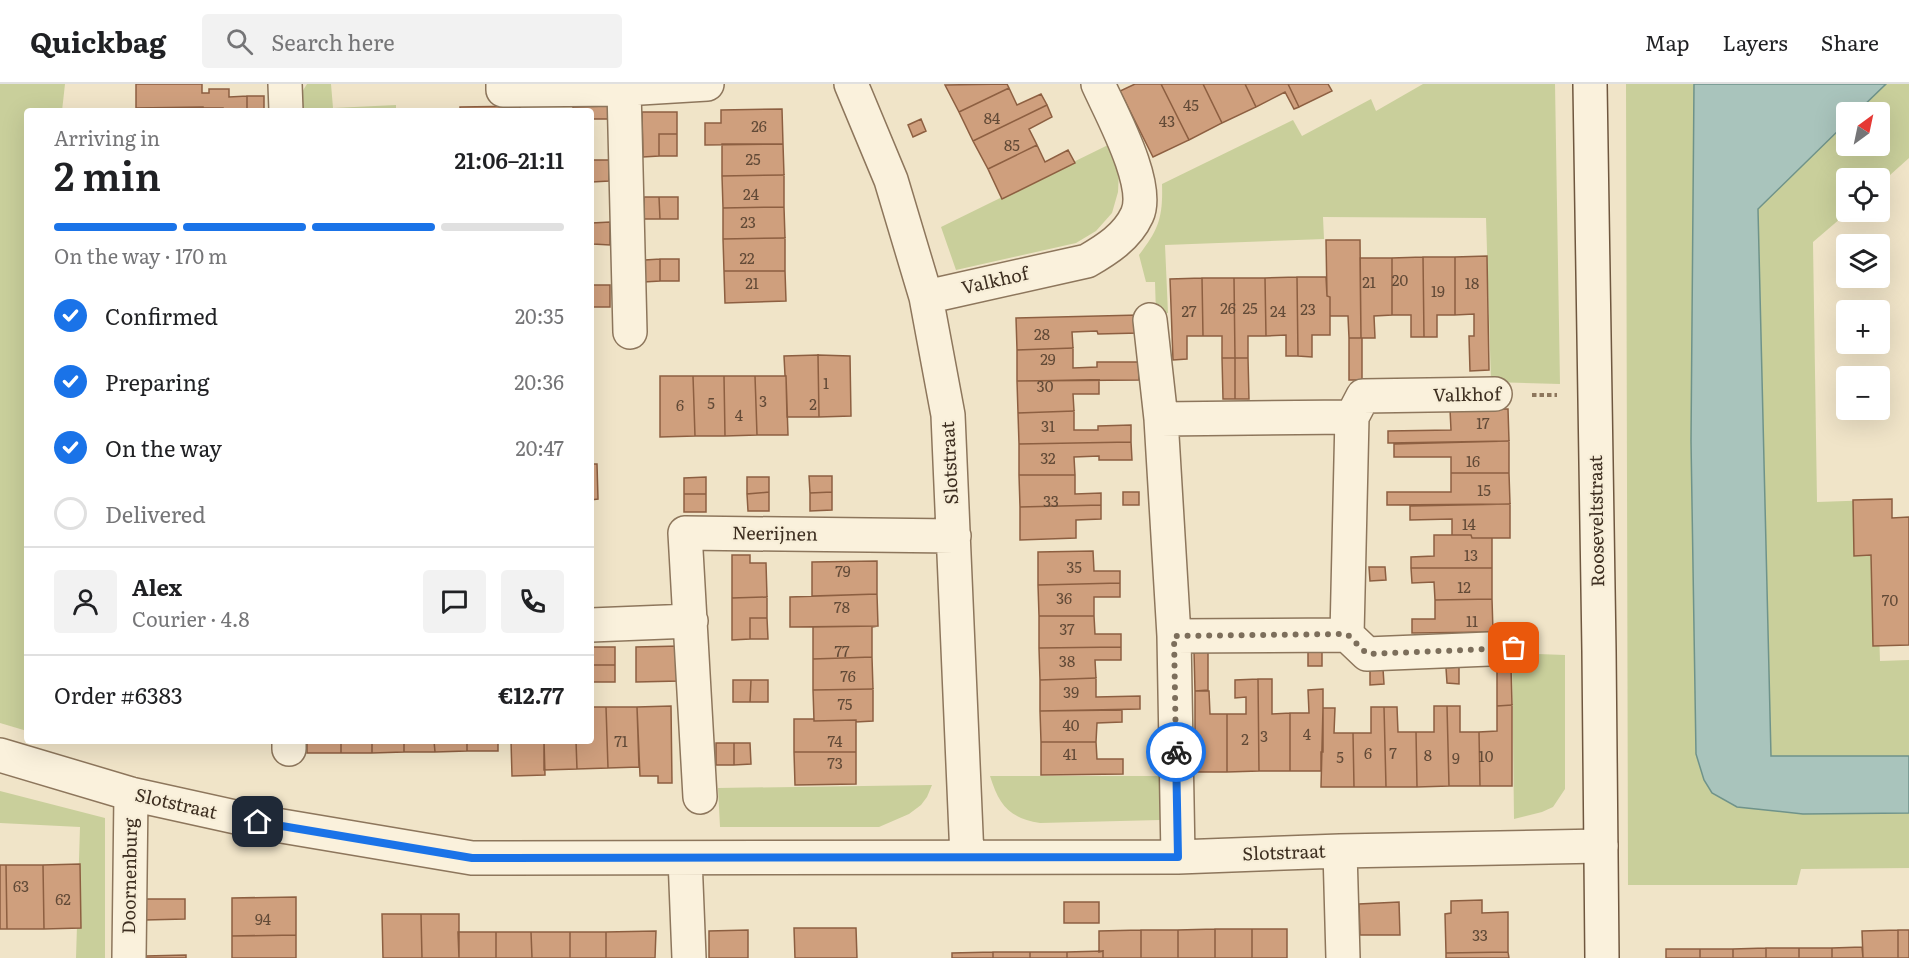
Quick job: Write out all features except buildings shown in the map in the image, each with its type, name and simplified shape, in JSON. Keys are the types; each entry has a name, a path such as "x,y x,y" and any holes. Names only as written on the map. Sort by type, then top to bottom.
{"street":[{"path":"285,84 286,108"},
{"path":"502,84 503,90 624,89 707,84"},
{"name":"Slotstraat","path":"851,84 891,180 926,297 948,415 967,857"},
{"name":"Valkhof","path":"926,297 1087,261 1107,249 1126,232 1138,213 1140,189 1134,165 1098,84"},
{"name":"Rooseveltstraat","path":"1590,84 1602,958"},
{"path":"624,89 630,332"},
{"path":"1150,320 1161,419 1174,636 1178,857"},
{"name":"Valkhof","path":"1352,417 1364,396 1495,394"},
{"path":"1161,419 1352,417 1347,634"},
{"name":"Neerijnen","path":"700,797 685,533 954,536"},
{"path":"594,625 691,621"},
{"path":"1174,636 1347,634 1367,654 1514,648"},
{"name":"Slotstraat","path":"0,754 131,795 258,822 472,858 1178,857 1601,846"},
{"name":"Doornenburg","path":"129,958 131,795"},
{"path":"1340,851 1343,958"},
{"path":"685,858 689,958"}],"path":[{"name":"Valkhof","path":"1495,394 1594,395"}],"green space":[{"path":"0,84 65,84 62,108 24,108 24,730 0,723"},
{"path":"307,84 331,84 333,108 302,108 302,92"},
{"path":"1423,84 1555,84 1560,384 1491,382 1486,218 1323,217 1324,239 1165,245 1168,313 1156,314 1155,282 1146,282 1139,255 1151,238 1158,222 1162,205 1162,184 1293,120 1302,136 1371,99 1376,111"},
{"path":"1626,84 1694,84 1691,441 1696,754 1704,780 1803,814 1909,813 1909,868 1801,869 1797,885 1628,885"},
{"path":"1886,84 1909,84 1909,158 1890,175 1890,168 1836,168 1836,222 1813,242 1817,502 1875,500 1880,661 1909,660 1909,756 1771,756 1758,209 1836,133 1836,156 1890,156 1890,102 1867,102"},
{"path":"396,105 396,108 333,108"},
{"path":"1108,145 1119,171 1118,192 1112,213 1096,231 1076,243 956,270 941,227"},
{"path":"1512,653 1565,655 1565,789 1553,807 1514,819"},
{"path":"990,776 1159,776 1160,820 1040,823 1029,821 1007,809 997,795"},
{"path":"932,785 921,805 909,814 879,827 720,827 718,788"},
{"path":"0,791 105,818 105,958 76,958 80,827 0,823"}],"water":[{"path":"1694,84 1886,84 1867,102 1836,102 1836,133 1758,209 1771,756 1909,756 1909,813 1803,814 1737,807 1712,793 1704,780 1696,754 1691,441"}],"way so far":[{"path":"1176,752 1174,636 1347,634 1367,654 1514,648"}],"route":[{"path":"258,822 472,858 1178,857 1176,752"}]}
